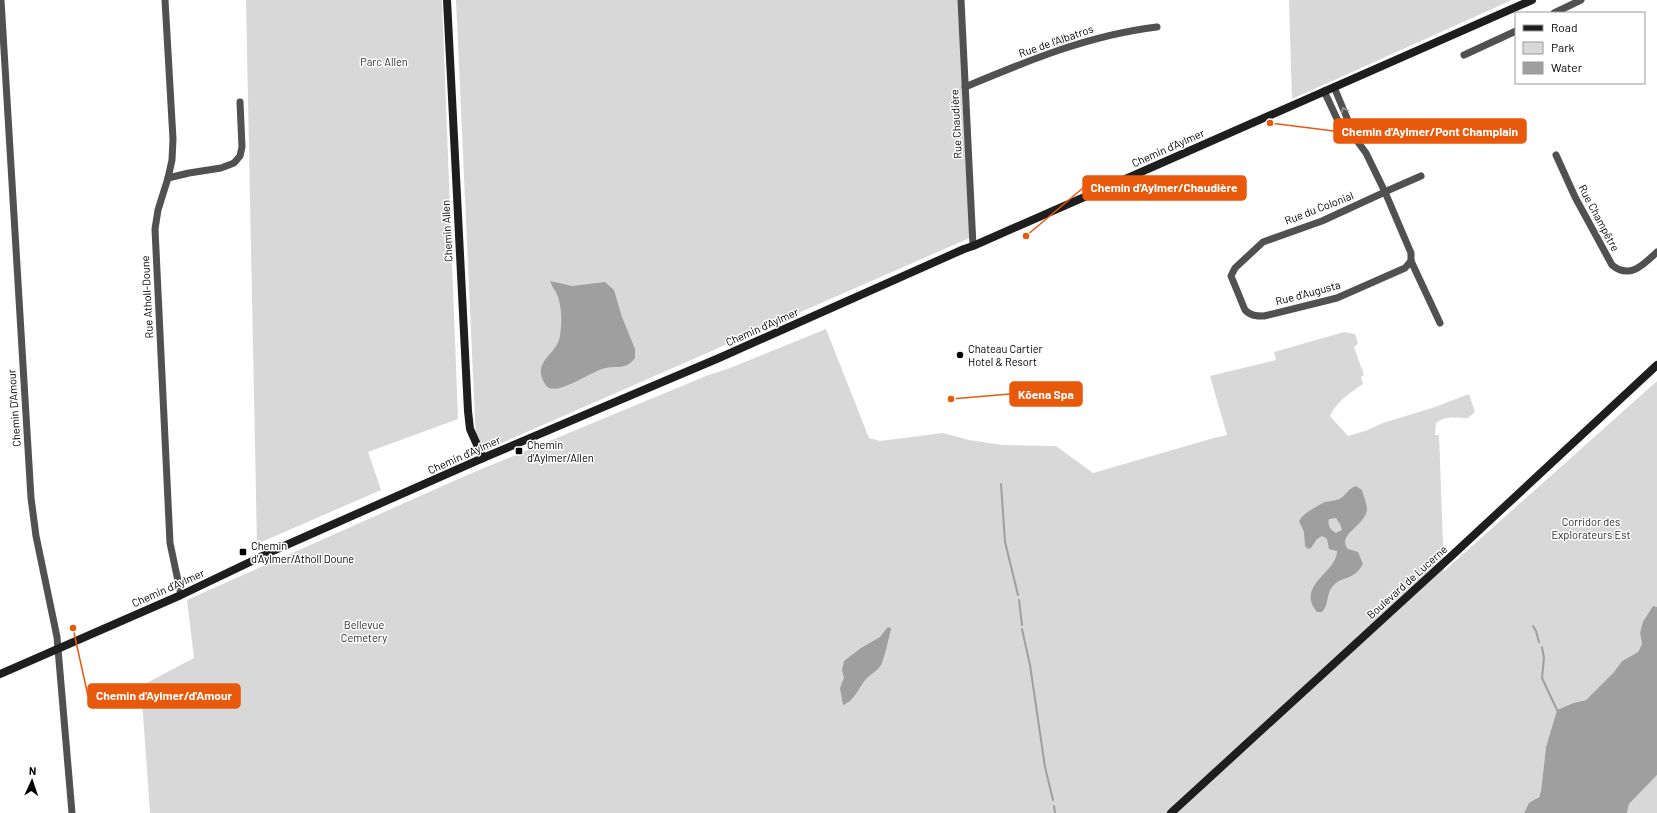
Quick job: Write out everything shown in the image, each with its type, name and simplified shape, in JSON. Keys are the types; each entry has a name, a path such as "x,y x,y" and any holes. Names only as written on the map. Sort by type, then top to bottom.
{"main road":[{"name":"Chemin Allen","path":"447,0 468,411 470,429 483,458"},
{"name":"Chemin d'Aylmer","path":"0,674 182,595 275,550 483,458 719,358 1532,0"},
{"name":"Boulevard de Lucerne","path":"1171,813 1657,366"}],"street":[{"name":"Chemin D'Amour","path":"1,0 32,498 36,536 50,594 59,648 72,813"},
{"name":"Rue Atholl-Doune","path":"165,0 173,139 172,160 158,210 155,229 170,543 182,595"},
{"name":"Rue Chaudière","path":"961,0 973,246"},
{"path":"1556,12 1581,0"},
{"name":"Rue de l'Albatros","path":"965,87 1073,45 1121,32 1157,27"},
{"path":"1464,55 1515,31"},
{"path":"1334,87 1352,134"},
{"path":"1324,91 1339,123 1352,134 1366,154 1385,192 1411,253 1411,261 1440,323"},
{"path":"168,178 222,168 234,164 240,156 242,146 240,102"},
{"name":"Rue Champêtre","path":"1556,155 1575,197 1612,265 1624,271 1634,271 1657,252"},
{"name":"Rue du Colonial","path":"1232,272 1260,244 1269,239 1322,221 1421,176"},
{"name":"Rue d'Augusta","path":"1232,272 1232,281 1245,310 1249,314 1258,316 1337,298 1405,268 1411,261"}],"green space":[{"name":"Parc Allen","path":"246,0 442,0 458,419 368,452 381,490 257,544"},
{"path":"456,0 963,0 974,236 486,450 476,441"},
{"path":"1289,0 1512,0 1292,99"},
{"path":"826,329 869,438 880,441 943,433 969,440 1002,445 1056,446 1093,473 1227,435 1210,376 1276,360 1274,352 1344,332 1355,334 1358,344 1354,347 1364,375 1361,377 1363,384 1340,402 1330,416 1348,436 1469,394 1475,412 1468,418 1448,418 1440,420 1436,423 1435,435 1439,435 1444,571 1657,381 1657,607 1653,607 1640,633 1642,644 1638,652 1622,661 1614,672 1586,700 1573,703 1557,710 1546,747 1541,791 1538,797 1524,813 150,813 141,686 194,658 187,600 465,476 706,376 730,368"},
{"path":"1657,775 1657,813 1627,813 1629,804"}],"water":[{"path":"550,281 572,286 605,282 614,290 622,317 635,349 635,358 627,365 602,369 563,387 552,389 548,387 545,384 541,369 546,358 558,343 561,322 559,302"},
{"path":"1356,486 1362,490 1367,509 1362,520 1348,534 1345,544 1348,549 1358,552 1363,564 1359,570 1351,576 1340,580 1333,586 1329,592 1326,606 1322,612 1317,612 1312,603 1311,594 1319,580 1331,566 1337,551 1329,549 1327,539 1322,536 1317,539 1311,548 1308,549 1305,546 1304,532 1299,521 1310,510 1325,502 1341,498","holes":["1336,518 1342,530 1336,533 1330,528 1329,519"]},
{"path":"1653,606 1657,607 1657,775 1629,804 1627,813 1524,813 1529,803 1539,797 1541,791 1546,747 1557,710 1573,703 1586,700 1614,672 1622,661 1638,652 1642,644 1640,633 1643,622"},
{"path":"890,627 891,629 882,663 877,670 864,681 854,697 843,705 840,688 844,678 842,670 844,661 861,648 880,637 887,628"}],"waterway":[{"path":"1001,484 1005,542 1018,595"},
{"path":"1019,600 1022,625"},
{"path":"1533,626 1539,642"},
{"path":"1022,629 1030,665 1045,767 1053,800"},
{"path":"1542,647 1544,658 1542,678 1557,710"},
{"path":"1054,806 1055,813"}],"place":[{"name":"Chemin d'Aylmer/Pont Champlain","path":"1270,123"},
{"name":"Chemin d'Aylmer/Chaudière","path":"1026,236"},
{"name":"Chateau Cartier Hotel & Resort","path":"960,355"},
{"name":"Kōena Spa","path":"951,399"},
{"name":"Chemin d'Aylmer/Allen","path":"519,451"},
{"name":"Chemin d'Aylmer/Atholl Doune","path":"243,552"},
{"name":"Chemin d'Aylmer/d'Amour","path":"73,628"}],"park label":[{"name":"Corridor des Explorateurs Est","path":"1591,528"},
{"name":"Bellevue Cemetery","path":"364,631"}]}
